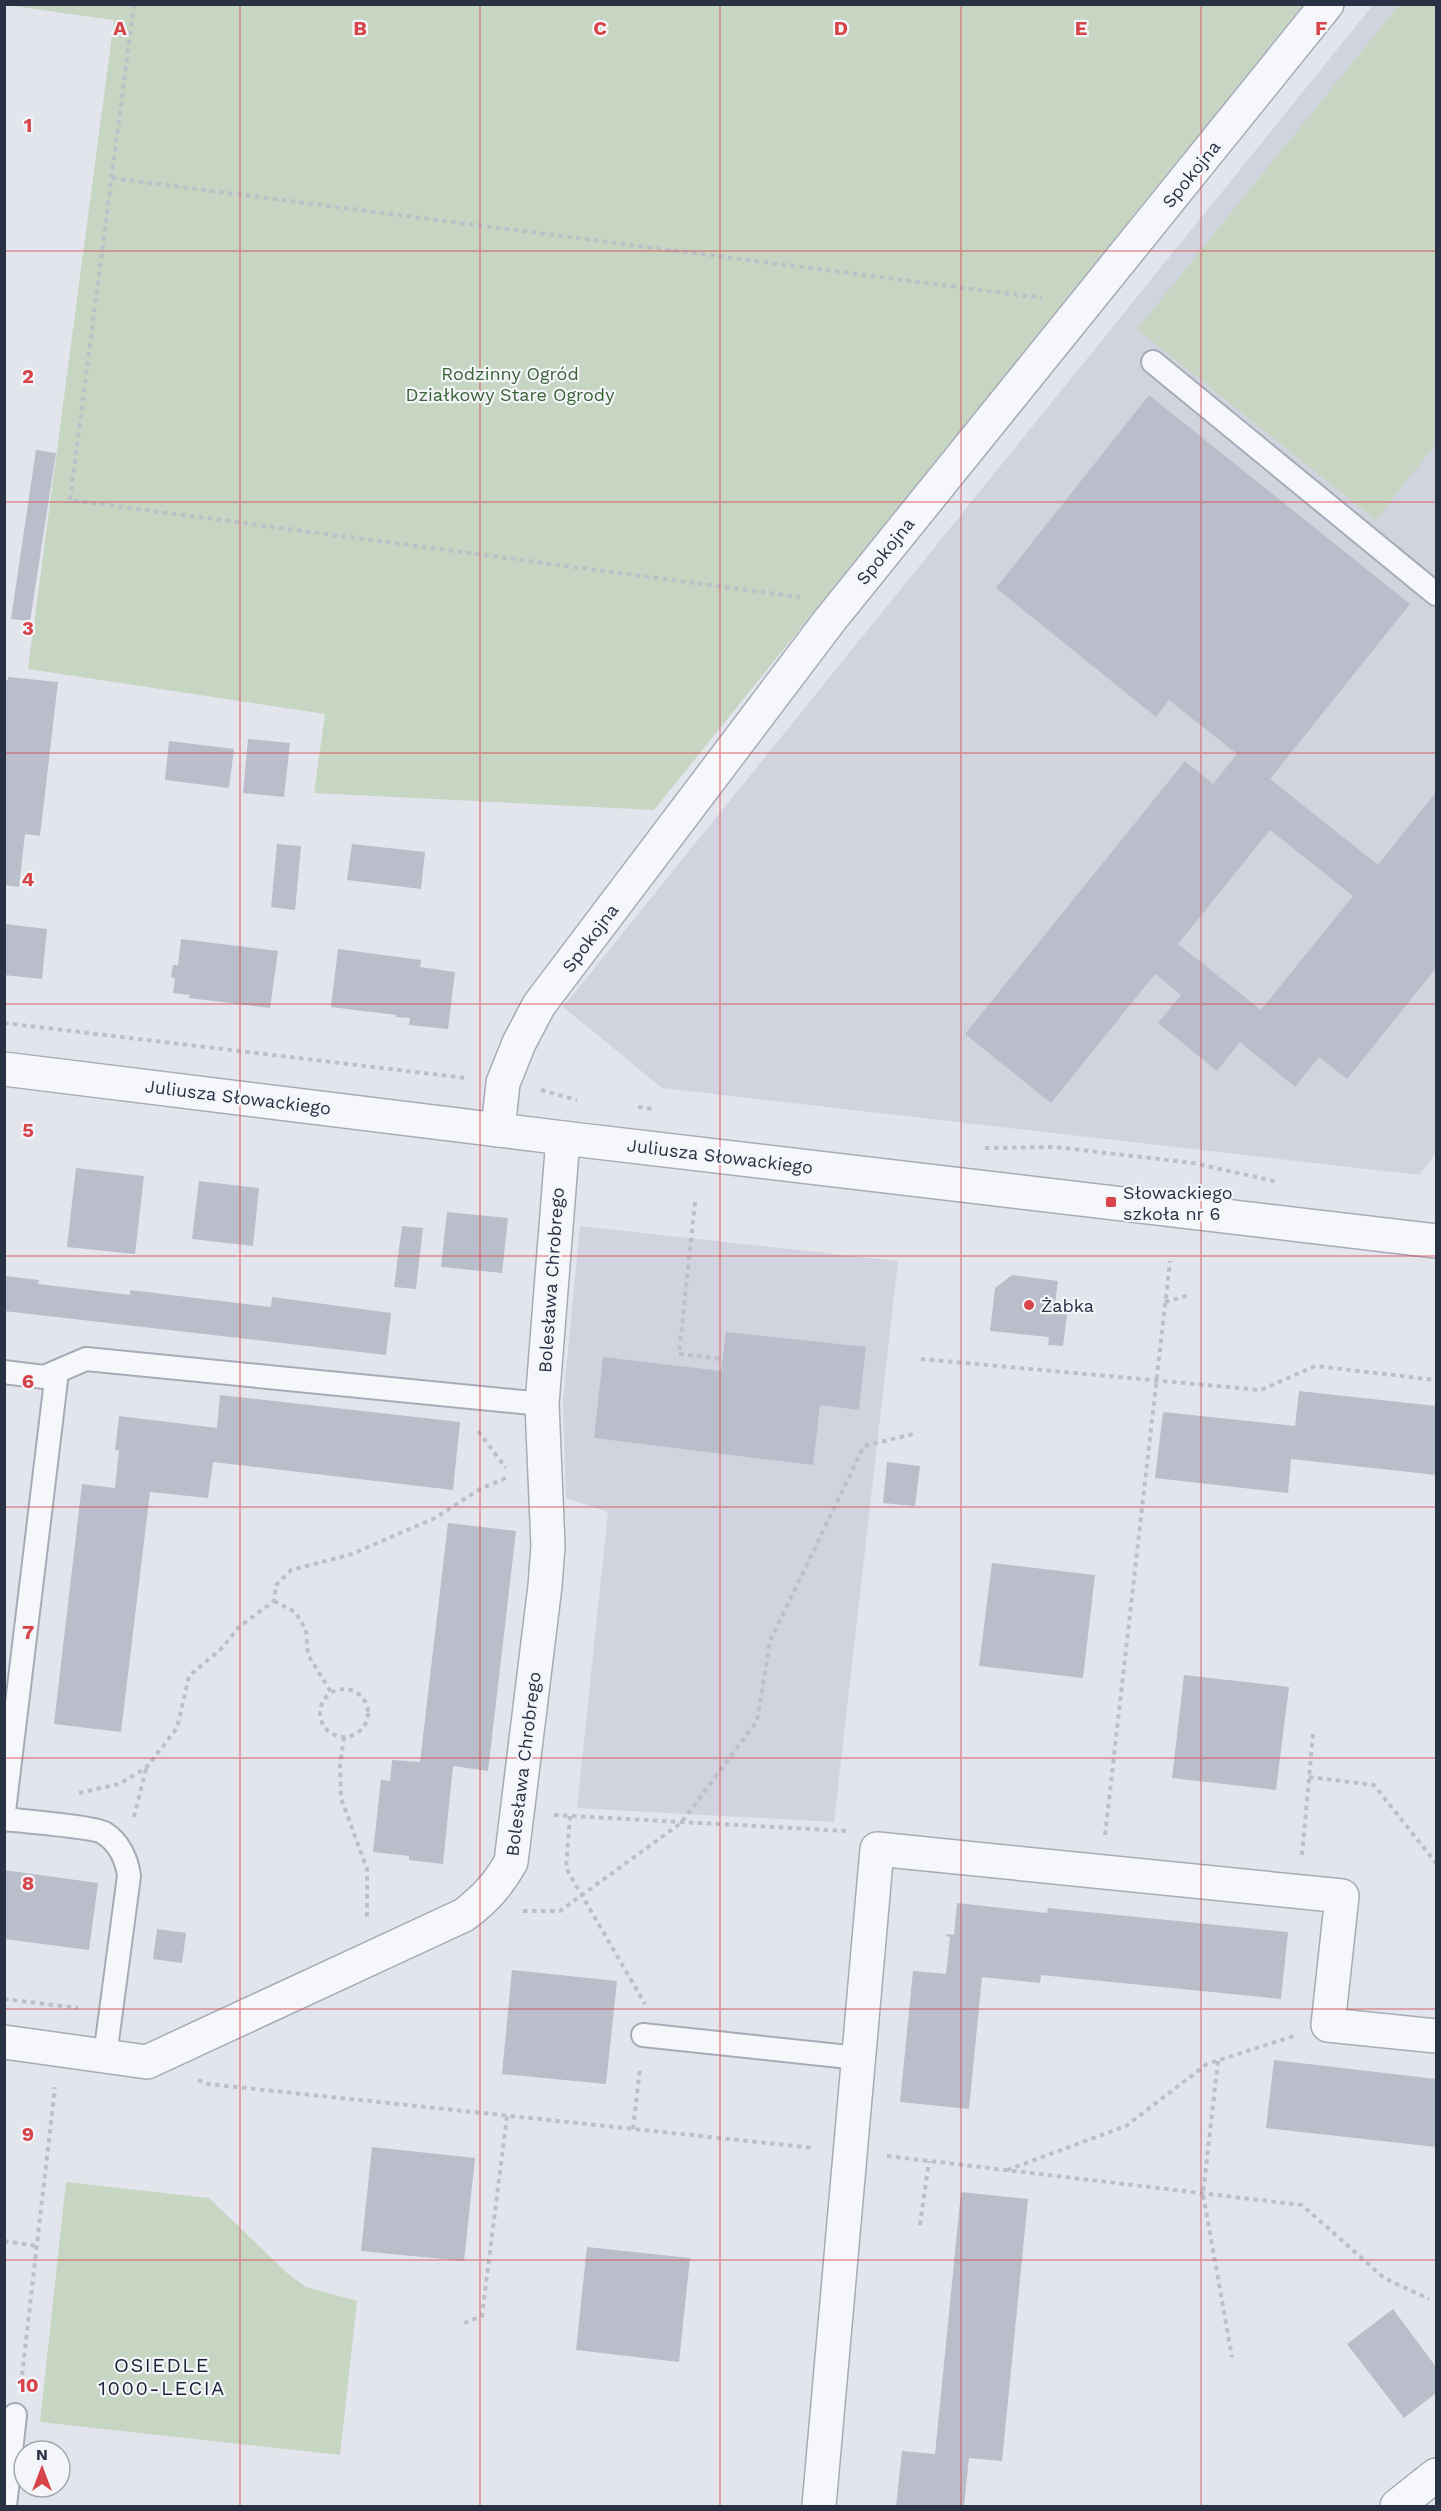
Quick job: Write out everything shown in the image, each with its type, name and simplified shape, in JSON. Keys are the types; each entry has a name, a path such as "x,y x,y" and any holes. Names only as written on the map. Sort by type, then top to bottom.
{"street":[{"name":"Spokojna","path":"498,1130 503,1083 519,1043 539,1005 830,620 1327,4"},
{"name":"Juliusza Słowackiego","path":"4,1069 563,1138 1437,1241"},
{"name":"Bolesława Chrobrego","path":"147,2062 464,1915 484,1900 499,1884 511,1862 548,1546 542,1404 563,1138"},
{"path":"819,2506 878,1849 1342,1896 1328,2025 1437,2036"},
{"path":"4,2042 147,2062"},
{"path":"1397,2506 1437,2475"}],"lane":[{"path":"1152,362 1437,594"},
{"path":"4,1372 44,1377 86,1359 542,1404"},
{"path":"4,1811 57,1372"},
{"path":"4,1819 103,1832 127,1860 129,1876 105,2056"},
{"path":"643,2036 858,2058"},
{"path":"5,2506 15,2415"}],"path":[{"path":"134,4 70,500 801,597"},
{"path":"112,178 1043,298"},
{"path":"4,1023 503,1083 578,1100"},
{"path":"980,1148 1055,1147 1193,1163 1282,1183"},
{"path":"695,1202 679,1354 722,1359"},
{"path":"1101,1872 1170,1261"},
{"path":"1165,1302 1190,1295"},
{"path":"921,1359 1261,1390 1315,1366 1437,1380"},
{"path":"69,1795 119,1784 146,1768 177,1728 189,1676 221,1649 239,1627 274,1601 276,1585 291,1570 352,1554 435,1518 480,1489 512,1475 475,1428"},
{"path":"517,1911 560,1911 681,1823 757,1721 770,1641 864,1446 913,1434"},
{"path":"274,1601 295,1612 306,1630 308,1655 331,1692"},
{"path":"347,1688 355,1691 366,1702 369,1710 365,1725 352,1736 345,1737 330,1732 321,1719 321,1704 331,1692 347,1688"},
{"path":"1298,1891 1313,1734"},
{"path":"345,1737 340,1765 341,1798 367,1869 367,1921"},
{"path":"103,1832 132,1826 146,1768"},
{"path":"1309,1777 1374,1785 1437,1863"},
{"path":"517,1813 850,1831 878,1849"},
{"path":"570,1816 566,1868 580,1896 646,2006 633,2129"},
{"path":"4,1999 112,2012"},
{"path":"1007,2170 1125,2126 1207,2064 1328,2025"},
{"path":"15,2415 23,2372 59,2049"},
{"path":"1218,2061 1203,2194 1232,2358"},
{"path":"147,2062 208,2084 849,2152 1302,2205 1384,2278 1429,2299"},
{"path":"200,2081 204,2070"},
{"path":"464,2323 482,2316 507,2116"},
{"path":"920,2225 929,2161"},
{"path":"4,2241 37,2246"}],"shaded area":[{"path":"1373,5 1436,5 1436,1153 1419,1175 662,1088 563,1007"},
{"path":"580,1226 898,1261 834,1822 577,1808 608,1512 566,1498 563,1402"}],"green space":[{"name":"Rodzinny Ogród Działkowy Stare Ogrody","path":"5,5 1303,5 654,810 314,793 325,714 28,669 114,20"},
{"path":"1399,5 1436,5 1436,444 1376,520 1137,329"},
{"path":"66,2182 209,2198 287,2273 306,2287 357,2301 340,2455 40,2422"}],"building":[{"path":"1149,395 1410,604 1270,779 1378,865 1436,792 1436,968 1347,1079 1319,1057 1295,1087 1240,1042 1217,1071 1158,1023 1181,995 1155,974 1051,1103 965,1034 1185,761 1213,784 1237,754 1169,700 1156,717 996,588","holes":["1270,830 1353,896 1261,1010 1178,944"]},
{"path":"36,450 56,453 30,621 11,619"},
{"path":"8,677 58,682 40,836 25,834 19,887 4,885 4,680 8,680"},
{"path":"248,739 290,743 284,797 243,793"},
{"path":"169,741 234,749 229,788 165,780"},
{"path":"277,844 301,846 295,910 271,907"},
{"path":"352,844 425,852 421,889 347,880"},
{"path":"4,924 47,929 42,979 4,975"},
{"path":"181,939 278,951 270,1008 189,998 190,995 173,993 175,978 171,977 173,965 178,965"},
{"path":"338,949 421,960 420,967 455,972 448,1029 409,1025 410,1018 396,1017 396,1015 331,1007"},
{"path":"76,1168 144,1176 135,1254 67,1247"},
{"path":"199,1181 259,1188 253,1246 192,1239"},
{"path":"447,1212 508,1218 502,1273 441,1267"},
{"path":"402,1226 423,1228 416,1289 394,1287"},
{"path":"1012,1275 1058,1281 1054,1312 1067,1314 1063,1346 1048,1345 1049,1337 990,1331 995,1288"},
{"path":"4,1276 39,1280 38,1284 130,1295 130,1290 271,1307 272,1297 391,1313 386,1355 4,1311"},
{"path":"726,1332 866,1347 859,1410 820,1405 813,1465 594,1438 603,1357 721,1371"},
{"path":"1299,1391 1436,1406 1436,1475 1291,1459 1288,1493 1155,1478 1163,1412 1295,1426"},
{"path":"220,1395 460,1422 453,1490 213,1462 208,1498 150,1492 121,1732 54,1724 82,1484 115,1488 119,1450 115,1450 119,1416 217,1428"},
{"path":"887,1462 920,1466 915,1506 883,1503"},
{"path":"448,1523 516,1531 488,1771 453,1766 443,1864 409,1860 409,1856 373,1852 381,1780 390,1781 392,1760 420,1762"},
{"path":"992,1563 1095,1575 1083,1678 979,1666"},
{"path":"1184,1675 1289,1687 1276,1790 1172,1778"},
{"path":"4,1870 98,1883 89,1950 4,1939"},
{"path":"957,1903 1047,1913 1048,1908 1288,1932 1281,1999 1041,1975 1040,1983 982,1977 969,2109 900,2102 913,1971 946,1974 950,1937 946,1936 947,1934 954,1935"},
{"path":"157,1929 186,1933 182,1963 153,1959"},
{"path":"512,1970 617,1981 606,2084 502,2074"},
{"path":"1274,2060 1436,2079 1436,2147 1266,2128"},
{"path":"372,2147 475,2158 464,2261 361,2251"},
{"path":"961,2192 1028,2199 1002,2461 969,2458 964,2506 896,2506 902,2451 935,2454"},
{"path":"587,2247 690,2258 679,2362 576,2350"},
{"path":"1393,2309 1436,2367 1436,2393 1404,2418 1347,2344"}],"place":[{"name":"Słowackiego szkoła nr 6","path":"1111,1202"},
{"name":"Żabka","path":"1029,1305"}],"district":[{"name":"OSIEDLE 1000-LECIA","path":"162,2376"}]}
